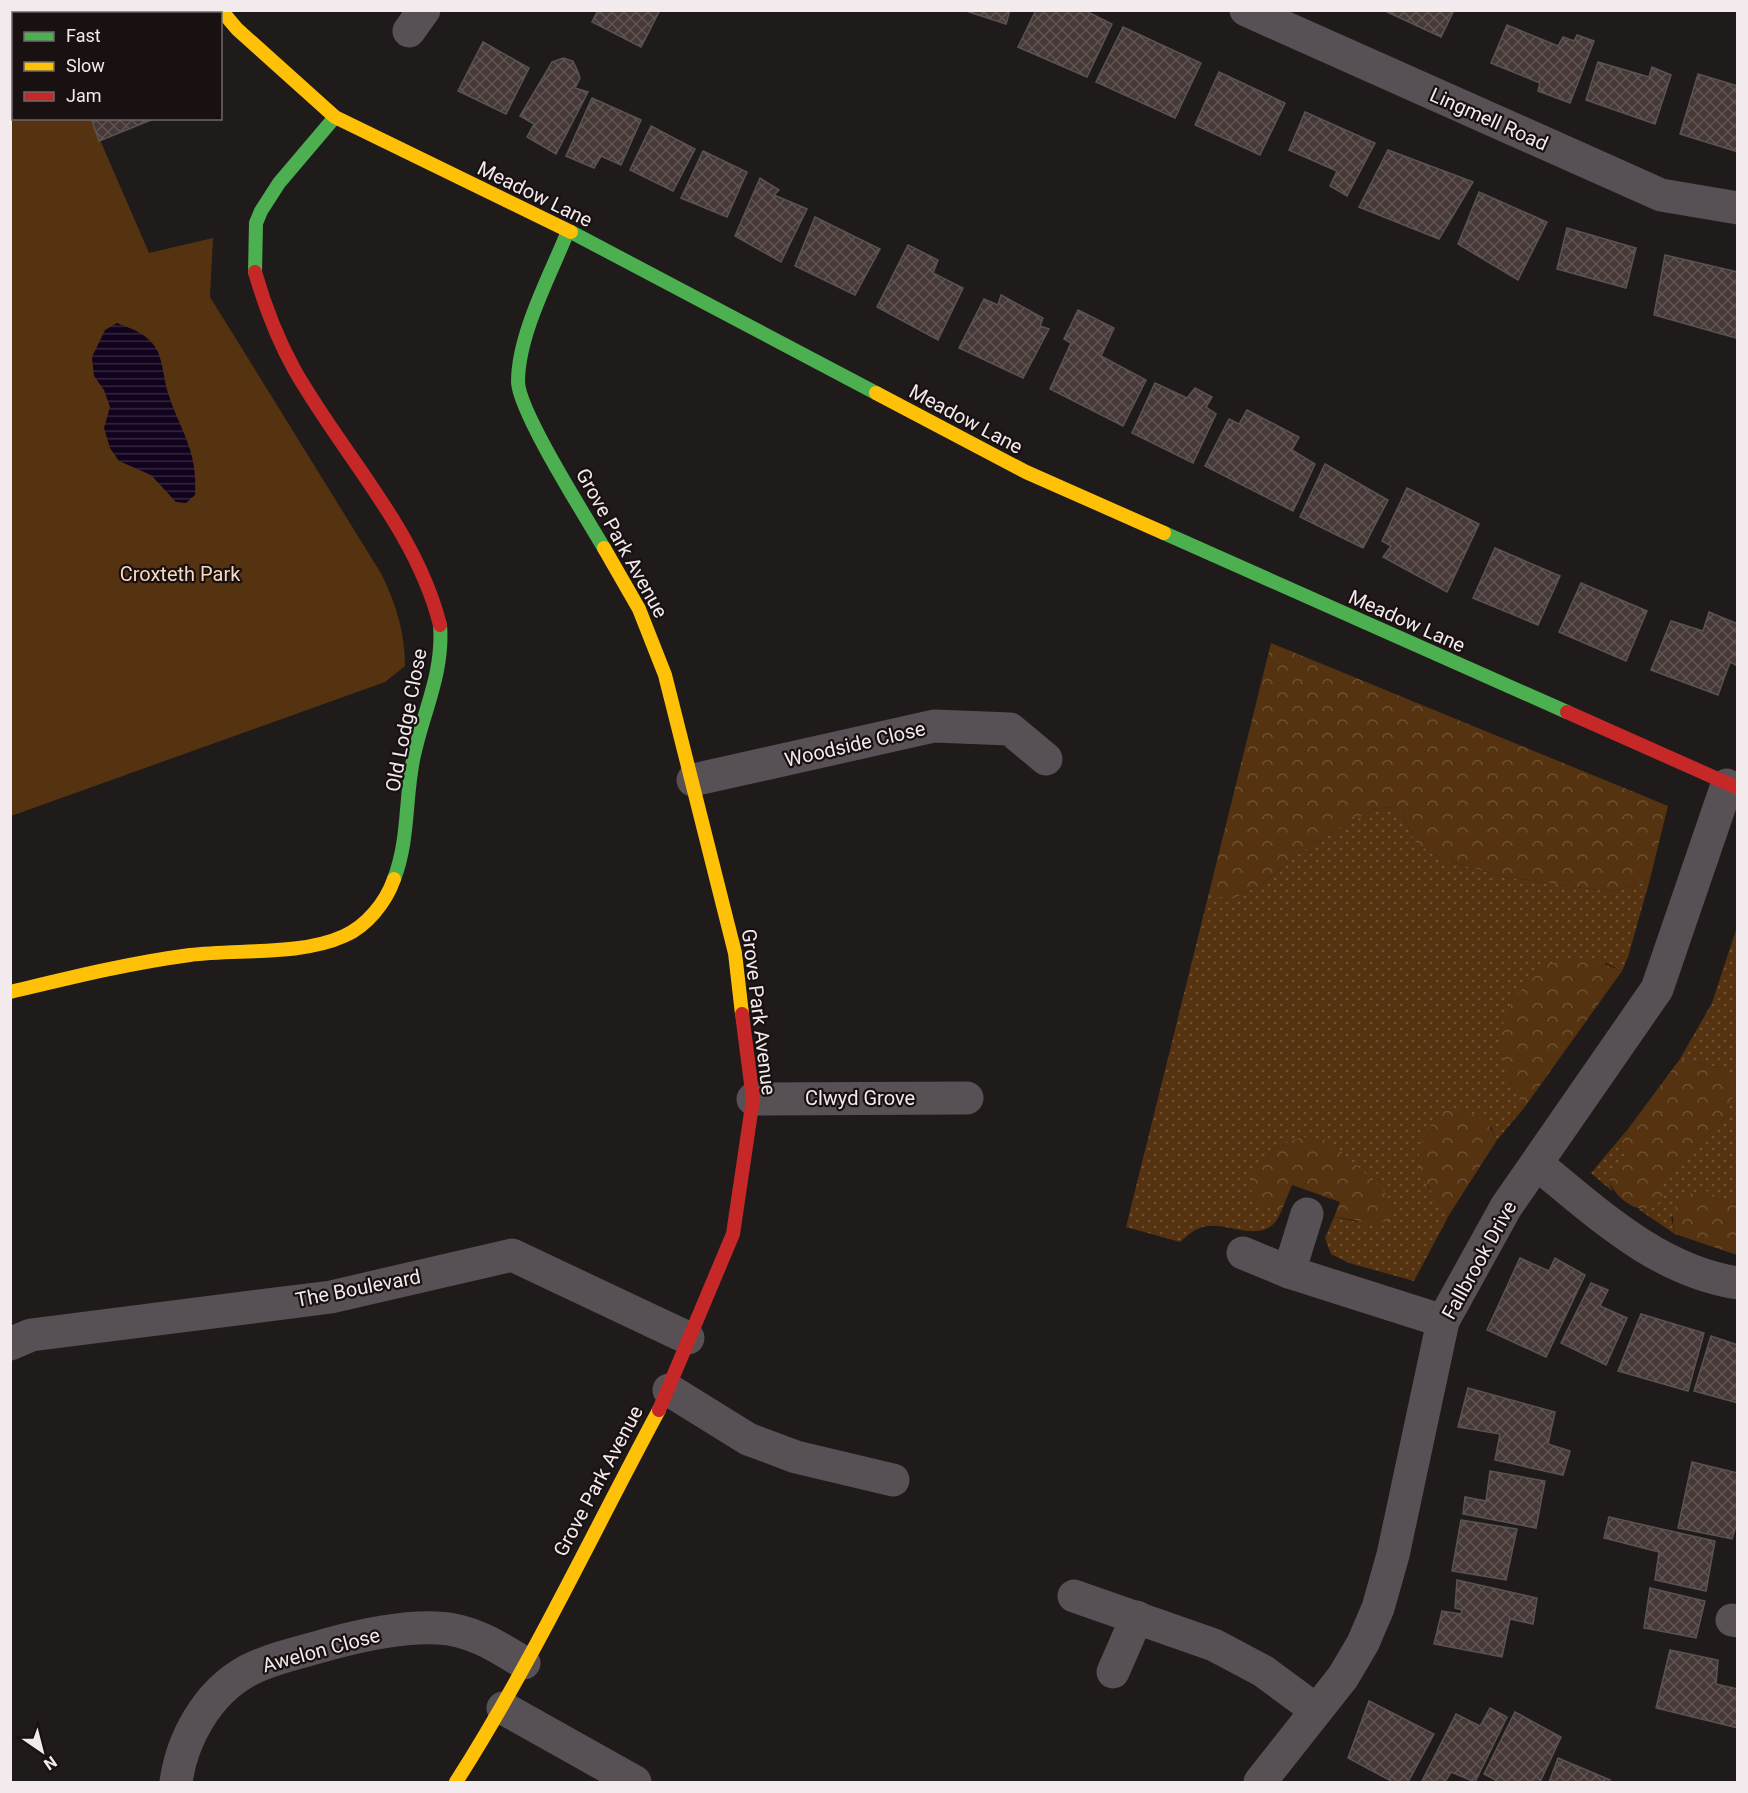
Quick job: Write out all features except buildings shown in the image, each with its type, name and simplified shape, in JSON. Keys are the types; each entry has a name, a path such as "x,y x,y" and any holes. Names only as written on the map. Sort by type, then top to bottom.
{"street":[{"name":"Meadow Lane","path":"221,10 237,28 335,117 568,231 1026,472 1732,786"},
{"name":"Lingmell Road","path":"1246,10 1661,195 1737,208"},
{"name":"Old Lodge Close","path":"10,992 162,959 314,944 343,937 366,921 383,901 399,871 407,840 411,773 434,692 441,657 440,624 426,581 407,544 283,346 261,300 251,257 256,222 268,198 335,117"},
{"name":"Grove Park Avenue","path":"456,1782 503,1708 524,1663 669,1390 688,1338 733,1234 753,1099 735,952 666,675 639,609 534,425 518,384 524,340 568,231"},
{"name":"Woodside Close","path":"693,780 934,726 1010,729 1046,759"},
{"name":"Fallbrook Drive","path":"1270,1779 1316,1710 1343,1677 1363,1643 1378,1608 1393,1555 1443,1321 1506,1207 1657,989 1732,786"},
{"name":"Clwyd Grove","path":"753,1099 967,1098"},
{"path":"1537,1164 1628,1237 1671,1262 1716,1280 1737,1282"},
{"path":"1289,1272 1307,1214"},
{"path":"1243,1253 1289,1272 1443,1321"},
{"name":"The Boulevard","path":"10,1344 31,1335 331,1297 513,1255 688,1338"},
{"path":"669,1390 748,1439 796,1456 893,1480"},
{"path":"1074,1596 1214,1645 1263,1671 1316,1710"},
{"path":"1113,1672 1137,1617"},
{"name":"Awelon Close","path":"176,1782 185,1743 219,1692 246,1672 280,1657 349,1639 437,1628 463,1632 492,1642 524,1663"},
{"path":"503,1708 635,1782"}],"green space":[{"name":"Croxteth Park","path":"10,11 44,11 12,12 12,120 91,120 149,253 213,238 210,297 382,575 399,619 405,666 385,682 11,816"},
{"path":"1271,643 1668,806 1650,879 1613,892 1505,877 1444,860 1416,843 1402,814 1389,807 1373,810 1302,851 1264,882 1237,897 1208,897"},
{"path":"1389,807 1402,814 1416,843 1444,860 1505,877 1613,892 1650,879 1622,971 1606,963 1506,1073 1524,1108 1497,1140 1491,1127 1427,1185 1449,1215 1414,1281 1349,1263 1331,1254 1325,1238 1334,1217 1358,1222 1302,1137 1269,1154 1258,1167 1250,1185 1256,1200 1280,1214 1274,1224 1266,1229 1247,1231 1208,1226 1189,1234 1180,1242 1126,1227 1208,897 1237,897 1264,882 1302,851 1373,810"},
{"path":"1736,930 1737,1205 1733,1203 1671,1217 1675,1234 1638,1209 1651,1208 1663,1179 1728,1114 1721,1068 1680,1059 1712,1003"},
{"path":"1586,957 1622,971 1524,1108 1506,1073 1499,1033 1514,998 1547,964"},
{"path":"1680,1059 1721,1068 1735,1087 1728,1114 1663,1179 1662,1200 1650,1208 1637,1208 1619,1196 1609,1180 1618,1168 1629,1163 1619,1146 1628,1129"},
{"path":"1458,1110 1482,1120 1497,1140 1449,1215 1423,1176 1419,1153 1423,1140 1441,1111"},
{"path":"1628,1129 1619,1146 1630,1163 1609,1179 1612,1191 1591,1173"},
{"path":"1302,1137 1328,1140 1381,1187 1393,1205 1391,1219 1378,1224 1334,1217 1340,1202 1292,1185 1280,1214 1256,1201 1249,1185 1263,1160 1275,1149"},
{"path":"1704,1190 1737,1205 1737,1255 1675,1234 1673,1217 1677,1204 1687,1195"}],"shaded area":[{"path":"117,323 146,337 158,352 168,393 188,442 194,466 195,495 186,503 176,502 151,475 119,461 110,448 104,428 110,407 104,390 94,376 92,357 105,330"}],"traffic: fast":[{"path":"255,272 256,223 261,211 279,183 335,117"},
{"path":"568,231 529,325 519,364 518,382 521,396 541,440 604,548"},
{"path":"571,232 876,393"},
{"path":"1164,533 1567,712"},
{"path":"394,879 402,850 413,760 436,677 440,625"}],"traffic: slow":[{"path":"221,10 237,29 335,117 571,232"},
{"path":"876,393 1026,472 1164,533"},
{"path":"604,548 639,609 665,675 735,953 742,1014"},
{"path":"10,992 167,958 208,953 268,951 308,947 327,942 352,932 368,920 381,905 394,879"},
{"path":"456,1782 536,1645 659,1410"}],"traffic: jam":[{"path":"255,272 272,322 294,369 396,524 429,590 440,625"},
{"path":"1567,712 1738,788"},
{"path":"659,1410 733,1234 753,1099 742,1014"}]}
